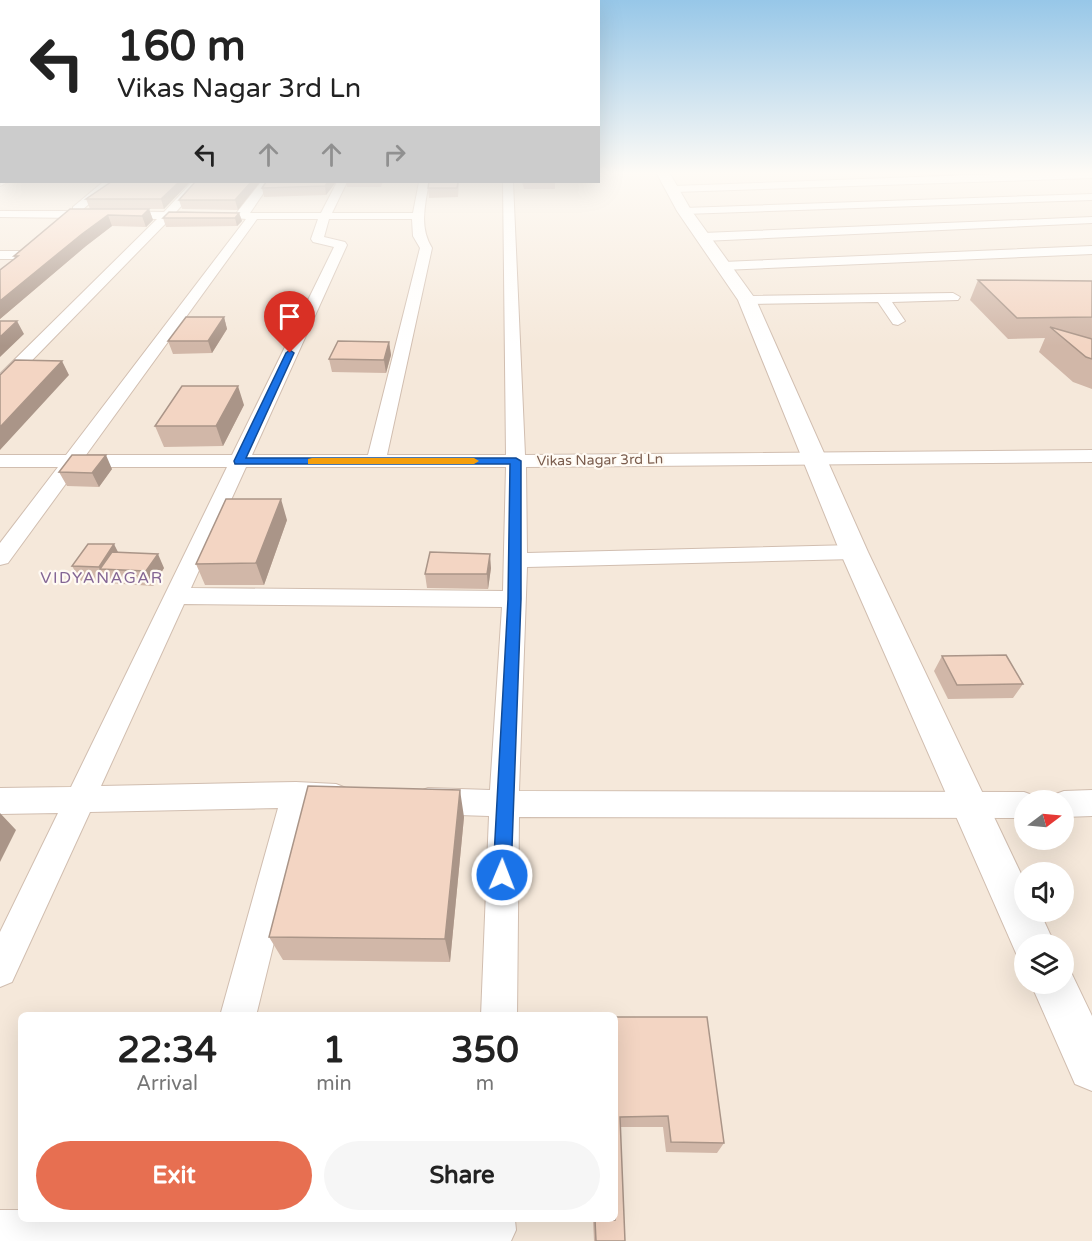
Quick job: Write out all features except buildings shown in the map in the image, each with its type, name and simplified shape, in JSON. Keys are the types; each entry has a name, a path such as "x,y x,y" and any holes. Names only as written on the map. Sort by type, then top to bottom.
{"street":[{"path":"0,383 153,230"},
{"path":"0,558 73,461 232,230"},
{"path":"0,970 341,245 317,239 320,230"},
{"path":"376,461 426,248 419,236 419,230"},
{"path":"499,1012 504,804 516,560 516,461 509,230"},
{"path":"698,230 747,300 816,457 854,552 1029,934"},
{"path":"703,237 865,230"},
{"path":"723,266 1092,250"},
{"path":"0,255 26,252 7,268"},
{"path":"747,300 953,297"},
{"path":"882,298 898,321"},
{"path":"0,357 29,355"},
{"name":"Vikas Nagar 3rd Ln","path":"0,461 516,461 1092,456"},
{"path":"516,560 854,552"},
{"path":"176,596 514,599"},
{"path":"239,1012 296,795"},
{"path":"0,801 296,795 365,798"},
{"path":"400,800 504,804 1014,805"},
{"path":"1074,804 1092,803"},
{"path":"1058,994 1092,1067"},
{"path":"0,1232 182,1225 494,1230 494,1222"}],"shaded area":[{"path":"0,230 1092,230 1092,1241 0,1241"}],"slow traffic":[{"path":"312,461 474,461"}],"district":[{"name":"VIDYANAGAR","path":"102,578"}],"route":[{"path":"290,353 239,461 516,461 516,560 502,875"}]}
